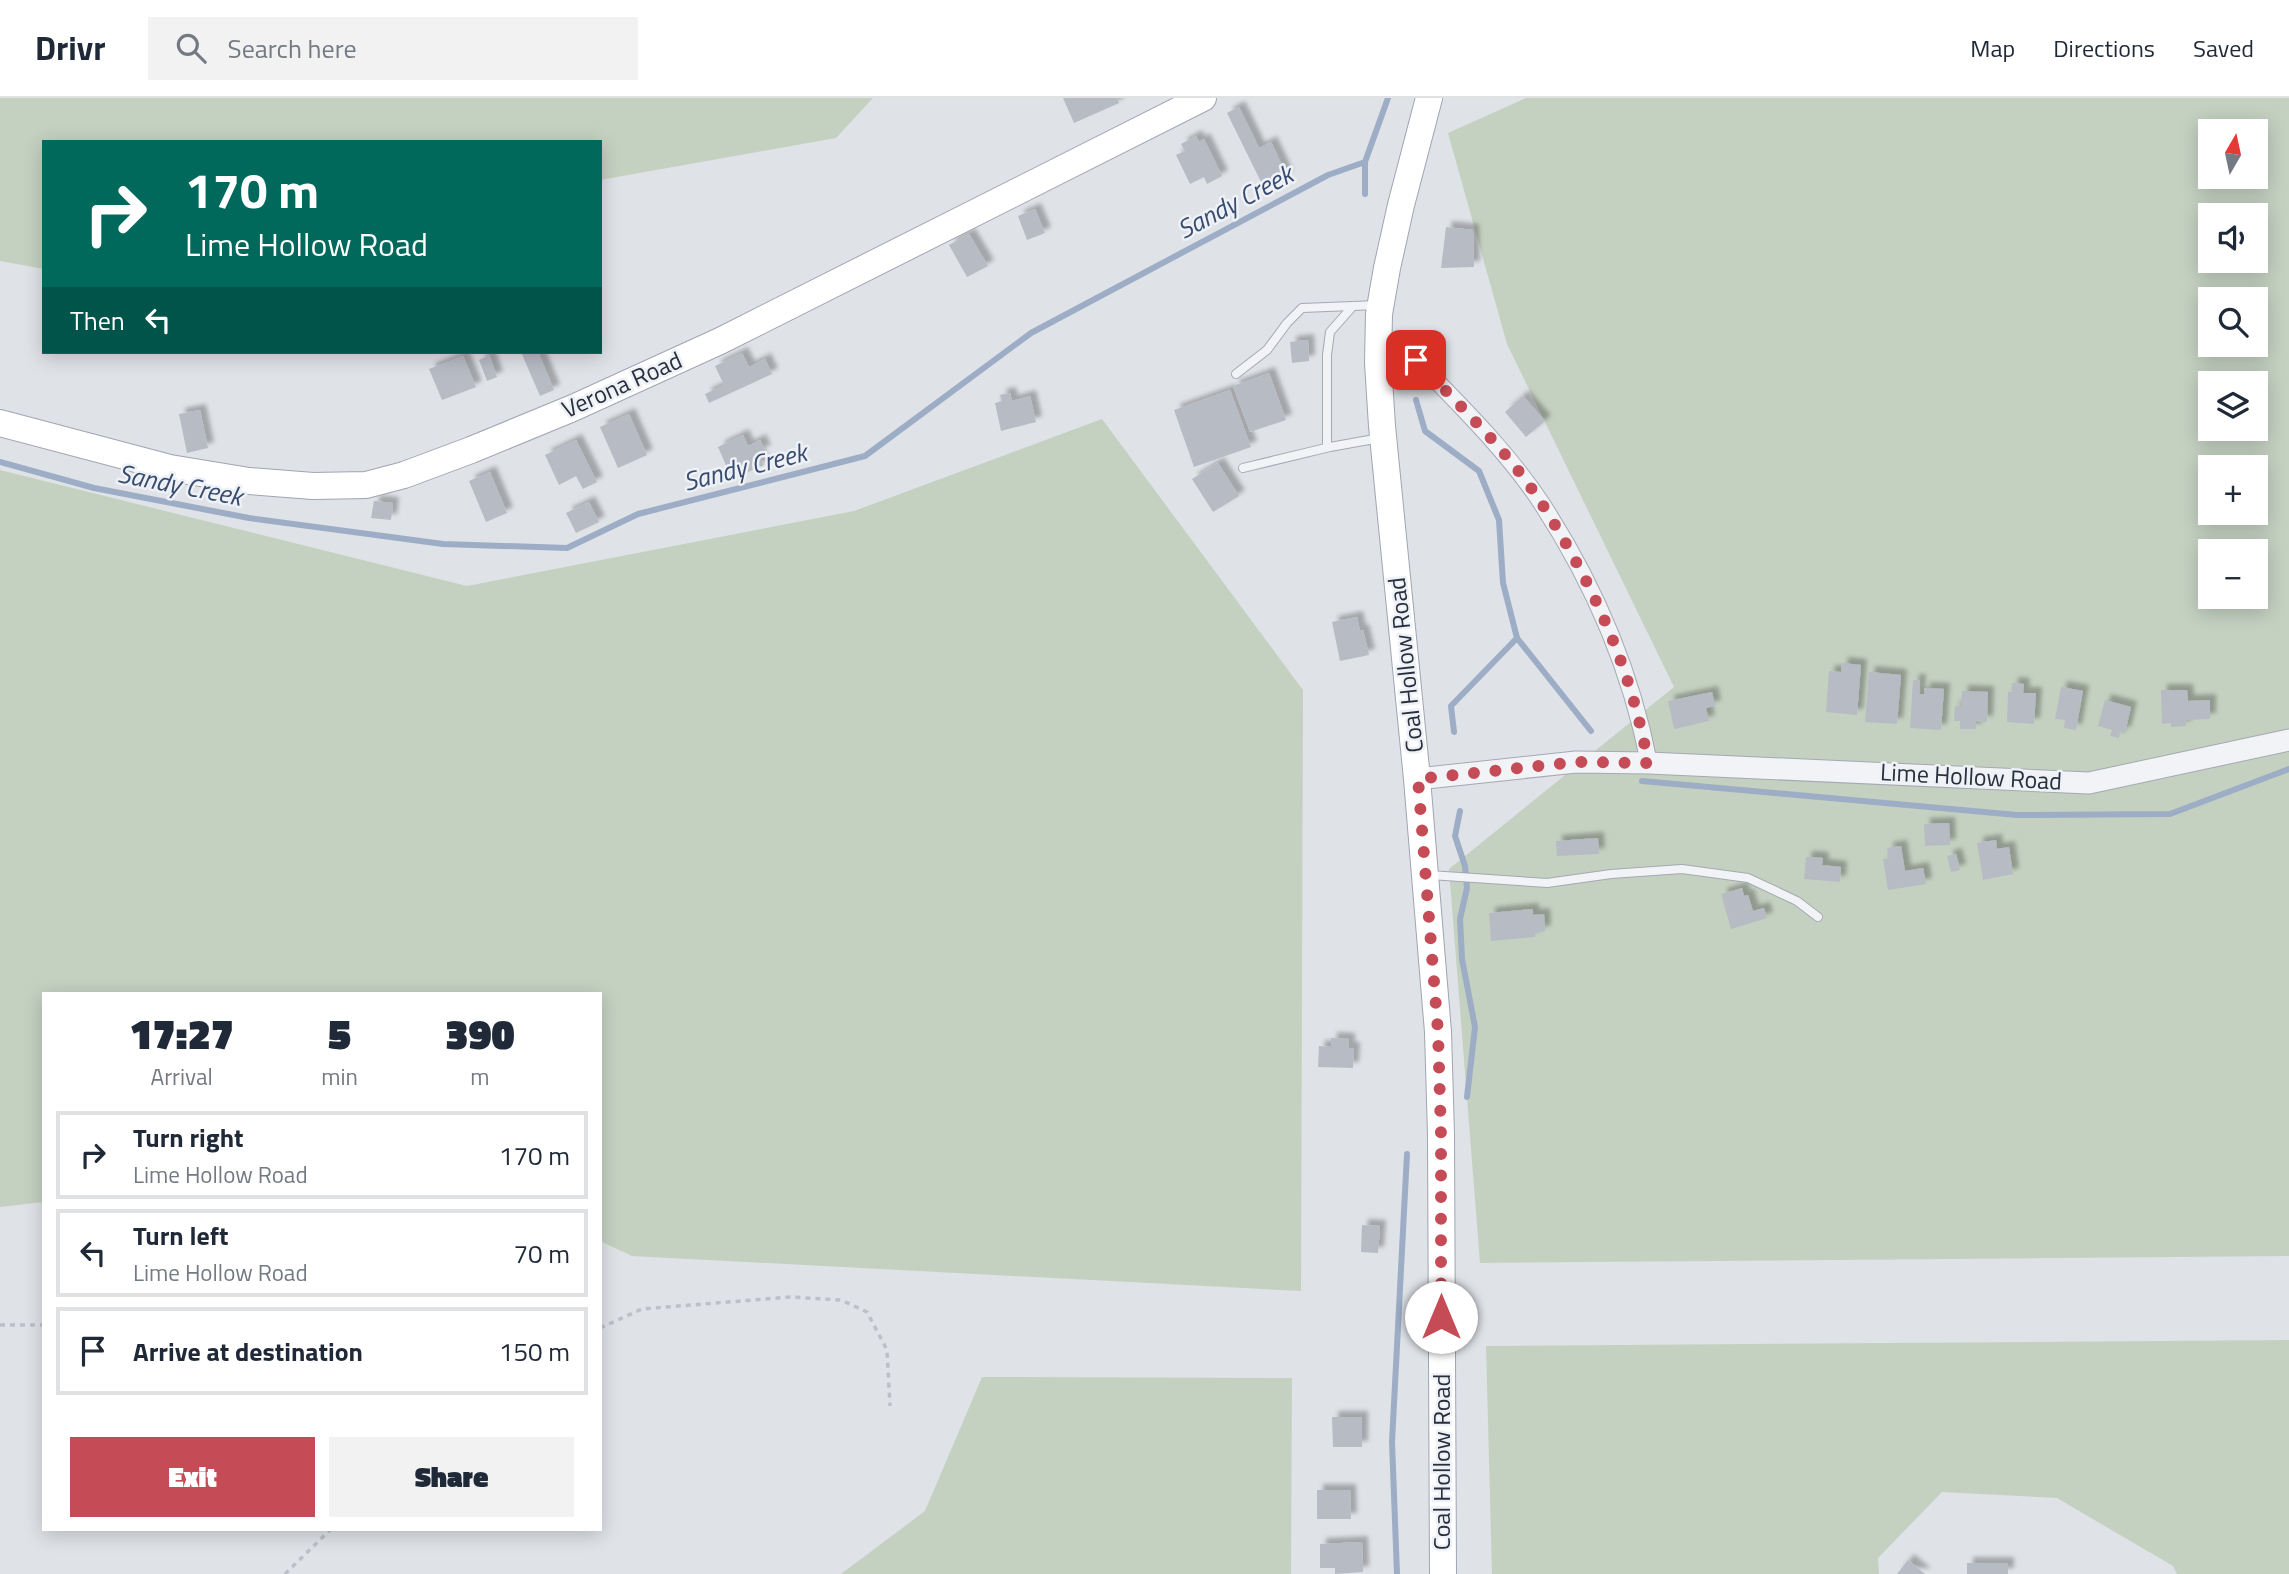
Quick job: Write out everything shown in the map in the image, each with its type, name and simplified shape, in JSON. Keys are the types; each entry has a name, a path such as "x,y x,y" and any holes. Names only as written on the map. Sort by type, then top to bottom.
{"main road":[{"name":"Verona Road","path":"0,424 170,468 248,481 313,486 366,485 404,475 560,413 720,341 1203,98"},
{"name":"Coal Hollow Road","path":"1427,100 1401,205 1381,305 1378,363 1383,437 1418,779 1437,876 1443,1574"}],"street":[{"path":"1416,360 1508,459 1542,503 1605,617 1629,681 1648,763"},
{"name":"Lime Hollow Road","path":"1418,779 1576,762 2089,783 2289,740"}],"lane":[{"path":"1236,374 1267,350 1301,309 1381,305"},
{"path":"1327,447 1327,355 1330,332 1353,306"},
{"path":"1243,468 1327,447 1383,437"},
{"path":"1437,876 1547,883 1612,874 1682,869 1748,878 1797,901 1818,917"}],"path":[{"path":"602,1327 642,1309 790,1297 841,1300 867,1312 887,1350 890,1406"},
{"path":"0,1325 42,1325"},
{"path":"285,1574 329,1531"}],"green space":[{"path":"0,98 873,98 836,138 602,180 602,140 42,140 42,269 0,261"},
{"path":"1526,98 2289,98 2289,1256 1480,1263 1449,869 1674,687 1507,344 1448,133"},
{"path":"1102,419 1303,690 1301,1291 632,1256 602,1242 602,992 42,992 42,1202 0,1207 0,470 467,586 854,511"},
{"path":"2289,1340 2289,1574 2177,1574 2173,1566 2057,1498 1942,1492 1878,1558 1879,1574 1492,1574 1486,1346"},
{"path":"982,1377 1292,1378 1291,1574 841,1574 925,1511"}],"building":[{"path":"1063,98 1117,98 1119,103 1074,123"},
{"path":"1239,107 1259,148 1271,142 1287,176 1264,188 1227,113"},
{"path":"1196,136 1199,142 1204,139 1222,176 1207,184 1204,177 1190,184 1176,155 1185,151 1181,144"},
{"path":"1035,209 1045,233 1027,240 1018,216"},
{"path":"1446,227 1473,230 1474,267 1441,268"},
{"path":"969,234 988,266 967,277 949,245"},
{"path":"1308,340 1309,361 1292,363 1290,342"},
{"path":"742,353 749,367 765,359 772,374 709,403 705,394 724,385 715,366"},
{"path":"522,354 539,354 554,390 540,396"},
{"path":"489,355 497,377 487,381 479,360"},
{"path":"463,356 476,387 442,400 429,369"},
{"path":"1269,373 1286,420 1250,432 1233,386"},
{"path":"1230,390 1251,447 1194,467 1174,410"},
{"path":"1010,393 1012,401 1030,396 1036,422 1001,431 995,403 1002,401 1000,395"},
{"path":"1523,396 1545,421 1526,437 1505,412"},
{"path":"200,410 208,448 187,453 179,414"},
{"path":"629,414 647,455 618,468 600,427"},
{"path":"743,435 748,446 760,440 765,451 758,453 764,465 732,479 718,447"},
{"path":"576,440 597,482 583,489 576,476 559,485 545,455"},
{"path":"1218,463 1239,496 1213,512 1192,479"},
{"path":"490,472 507,513 486,522 469,481"},
{"path":"374,501 393,503 391,520 371,518"},
{"path":"589,502 599,522 576,533 566,513"},
{"path":"1357,617 1369,655 1340,661 1332,622"},
{"path":"1842,663 1861,665 1857,715 1826,712 1829,671 1841,672"},
{"path":"1869,672 1901,675 1897,724 1865,722"},
{"path":"1913,680 1920,680 1919,694 1924,694 1924,688 1944,689 1941,730 1910,728"},
{"path":"2012,683 2024,684 2023,693 2036,693 2034,724 2007,722 2008,692 2012,692"},
{"path":"2061,687 2083,691 2076,730 2064,728 2065,720 2055,719"},
{"path":"2161,690 2187,690 2188,701 2210,700 2210,719 2186,720 2186,726 2171,727 2171,723 2162,724"},
{"path":"1962,691 1988,692 1987,722 1976,721 1976,729 1960,729 1960,721 1954,721 1955,706 1961,706"},
{"path":"1712,692 1715,706 1706,708 1709,721 1674,729 1668,701"},
{"path":"2105,700 2131,707 2125,733 2120,732 2119,738 2110,736 2112,730 2098,726"},
{"path":"1949,823 1950,845 1925,846 1924,824"},
{"path":"1598,838 1599,854 1557,856 1556,841"},
{"path":"1996,840 1997,849 2009,847 2013,874 1983,880 1977,843"},
{"path":"1901,846 1905,871 1923,868 1926,884 1888,890 1883,859 1889,858 1887,848"},
{"path":"1956,854 1960,870 1951,872 1947,856"},
{"path":"1806,857 1823,858 1822,865 1841,867 1840,882 1804,879"},
{"path":"1742,888 1744,896 1748,895 1753,911 1764,908 1767,918 1731,929 1721,894"},
{"path":"1533,909 1533,915 1544,914 1545,931 1535,933 1535,937 1491,941 1489,913"},
{"path":"1331,1038 1349,1039 1349,1048 1354,1048 1353,1068 1318,1067 1319,1046 1331,1047"},
{"path":"1362,1225 1380,1226 1378,1253 1361,1252"},
{"path":"1332,1417 1362,1417 1362,1447 1333,1447"},
{"path":"1317,1490 1350,1490 1351,1519 1317,1519"},
{"path":"1362,1542 1363,1572 1335,1574 1335,1568 1320,1568 1320,1544"},
{"path":"1908,1560 1925,1574 1897,1574"},
{"path":"1967,1563 2008,1563 2008,1574 1967,1574"}],"waterway":[{"name":"Sandy Creek","path":"0,462 94,488 249,518 443,544 567,548 638,514 865,456 1031,333 1328,175 1365,162 1388,98"},
{"path":"1365,162 1365,194"},
{"path":"1416,400 1425,431 1479,471 1499,520 1503,583 1517,638 1591,731"},
{"path":"1454,732 1451,706 1517,638"},
{"path":"1642,781 2017,815 2170,814 2289,769"},
{"path":"1460,811 1455,836 1465,866 1467,888 1460,919 1462,959 1475,1027 1467,1097"},
{"path":"1397,1574 1392,1442 1407,1154"}],"route":[{"path":"1416,360 1464,409 1542,503 1605,617 1629,681 1648,763 1576,762 1418,779 1438,1032 1441,1317"}]}
